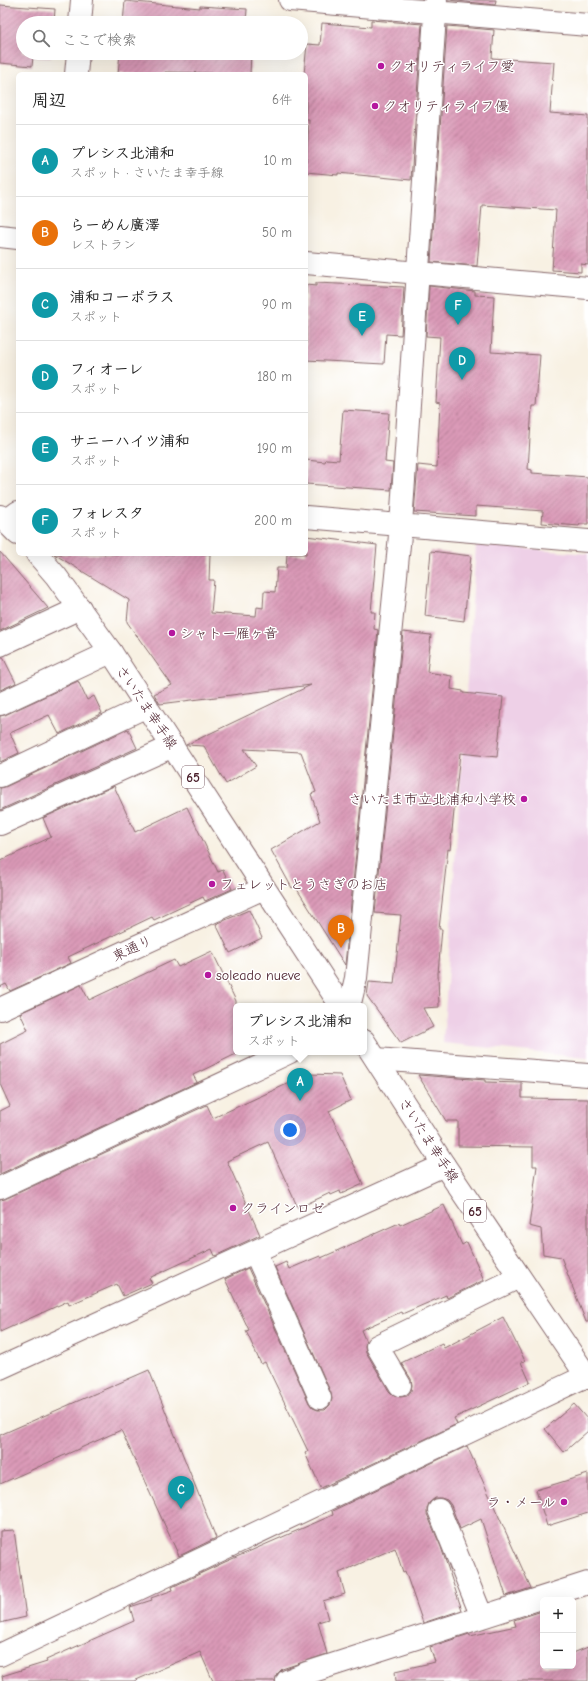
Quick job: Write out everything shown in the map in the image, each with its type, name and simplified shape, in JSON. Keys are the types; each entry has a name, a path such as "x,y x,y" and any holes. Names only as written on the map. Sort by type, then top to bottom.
{"street":[{"path":"81,16 82,0"},
{"path":"290,0 435,6 588,25"},
{"path":"349,1003 356,978 401,525 435,6"},
{"path":"76,72 77,60"},
{"path":"0,236 16,238"},
{"path":"308,263 588,288"},
{"path":"308,517 588,541"},
{"name":"さいたま幸手線","path":"39,556 56,576 111,652 339,1003"},
{"path":"0,645 80,608"},
{"path":"0,704 111,652"},
{"path":"0,776 147,706"},
{"path":"0,824 173,746"},
{"name":"東通り","path":"0,1009 264,888"},
{"path":"370,1050 588,1075"},
{"name":"さいたま幸手線","path":"370,1050 444,1165 587,1376"},
{"path":"0,1188 284,1055"},
{"path":"0,1368 444,1165"},
{"path":"255,1252 320,1398"},
{"path":"400,1385 377,1346 520,1277"},
{"path":"0,1656 587,1376"},
{"path":"439,1510 482,1617"},
{"path":"288,1681 307,1673 588,1583"}],"shaded area":[{"name":"さいたま市立北浦和小学校","path":"476,545 588,554 588,1058 443,1043"}],"building":[{"path":"448,0 496,0 495,5"},
{"path":"125,1 200,8 200,6 247,9 246,16 124,16"},
{"path":"0,5 55,9 54,16 16,16 16,60 33,60 32,66 0,63"},
{"path":"371,20 422,24 411,180 338,173 338,175 308,172 308,72 304,72 305,60 308,60 308,44 320,45 322,23 371,27"},
{"path":"447,26 494,30 492,58 554,62 550,113 588,116 588,265 581,264 581,272 552,270 556,210 482,205 477,266 431,262"},
{"path":"119,60 251,60 250,72 118,72"},
{"path":"316,283 404,287 401,335 386,334 384,364 308,360 308,285 316,286"},
{"path":"429,286 475,291 475,295 494,296 491,352 540,355 536,406 532,406 528,469 532,470 532,473 588,477 588,524 580,524 579,526 542,523 543,511 476,506 476,516 414,512 418,465 437,467 440,403 436,402 440,337 426,336"},
{"path":"343,410 389,413 385,462 393,463 391,490 308,484 308,460 325,462 326,459 339,460"},
{"path":"308,536 377,545 371,612 375,612 374,629 378,630 345,965 295,886 292,888 271,850 320,821 311,794 316,792 301,752 244,749 256,766 226,784 204,746 186,745 311,685 160,704 154,694 172,685 127,622 129,600 57,556 210,556 209,580 214,580 211,613 256,616 257,607 263,608 264,591 275,592 277,568 286,568 287,556 308,556"},
{"path":"431,551 471,556 464,621 425,616"},
{"path":"0,552 48,608 0,631"},
{"path":"403,632 431,635 427,672 452,676 451,689 463,691 463,693 503,697 497,757 460,753 450,850 448,849 439,929 442,929 438,973 439,1007 423,1008 433,1027 401,1043 367,996 369,982 394,984 401,915 375,913"},
{"path":"0,657 3,657 16,683 0,690"},
{"path":"78,681 87,700 94,696 102,713 59,734 49,715 10,733 19,753 0,762 0,716"},
{"path":"128,729 137,748 0,810 0,788"},
{"path":"114,786 135,832 187,807 218,872 223,870 232,889 205,901 203,897 154,920 152,917 68,957 71,963 10,991 6,984 0,987 0,861 51,837 43,818"},
{"path":"249,910 262,938 230,953 216,924"},
{"path":"212,951 236,1001 236,1003 233,1003 234,1055 193,1075 197,1082 0,1174 0,1111 10,1106 0,1084 0,1044 28,1030 20,1013 81,985 89,1000 174,960 178,967"},
{"path":"309,1074 340,1075 351,1100 329,1111 363,1184 341,1194 340,1191 331,1195 330,1193 298,1208 268,1142 227,1161 260,1235 215,1256 212,1249 149,1278 152,1283 123,1296 117,1284 69,1305 68,1301 0,1332 0,1200 207,1105 213,1118"},
{"path":"418,1075 485,1080 485,1082 522,1083 522,1098 588,1099 588,1322 586,1322 561,1257 543,1254 541,1229 529,1226 537,1166 533,1166 533,1147 458,1146 458,1121 446,1121"},
{"path":"444,1205 462,1245 467,1242 484,1280 447,1298 446,1295 402,1314 401,1312 361,1330 366,1342 366,1352 389,1391 394,1396 407,1396 411,1391 411,1379 401,1363 442,1343 444,1348 503,1317 525,1361 521,1362 530,1382 454,1418 457,1424 321,1488 305,1453 308,1451 265,1362 261,1364 246,1331 249,1330 225,1279 248,1268 309,1403 313,1408 325,1410 330,1405 332,1399 331,1393 275,1267 286,1262 289,1269 320,1256 321,1258 399,1223 400,1225"},
{"path":"149,1370 216,1538 179,1556 121,1430 0,1484 0,1435"},
{"path":"574,1404 588,1420 588,1431 564,1452 545,1429"},
{"path":"467,1446 531,1588 506,1596 481,1519 460,1529 451,1505 447,1500 435,1498 429,1503 427,1514 441,1547 462,1610 423,1623 405,1571 403,1572 395,1548 339,1573 345,1594 323,1601 328,1619 318,1622 327,1654 282,1669 277,1674 275,1681 213,1681 200,1652 134,1681 3,1681 2,1676 47,1662 46,1660 134,1621 130,1607 152,1600 151,1598 173,1590 172,1587 225,1562 333,1515 332,1511"},
{"name":"ラ・メール","path":"588,1474 588,1513 547,1526 536,1490"},
{"path":"14,1530 26,1617 0,1623 0,1531"},
{"path":"540,1612 540,1669 576,1669 576,1652 588,1647 588,1681 396,1681 395,1671 435,1662 430,1647 469,1634 470,1636 516,1626 514,1620"}],"place":[{"name":"クオリティライフ愛","path":"381,66"},
{"name":"クオリティライフ優","path":"375,106"},
{"name":"フォレスタ","path":"458,325"},
{"name":"サニーハイツ浦和","path":"362,336"},
{"name":"フィオーレ","path":"462,380"},
{"name":"シャトー雁ヶ音","path":"172,633"},
{"name":"さいたま市立北浦和小学校","path":"524,799"},
{"name":"フェレットとうさぎのお店","path":"212,884"},
{"name":"らーめん廣澤","path":"341,948"},
{"name":"soleado nueve","path":"208,975"},
{"name":"プレシス北浦和","path":"300,1101"},
{"name":"クラインロゼ","path":"233,1208"},
{"name":"ラ・メール","path":"564,1502"},
{"name":"浦和コーポラス","path":"181,1509"}]}
